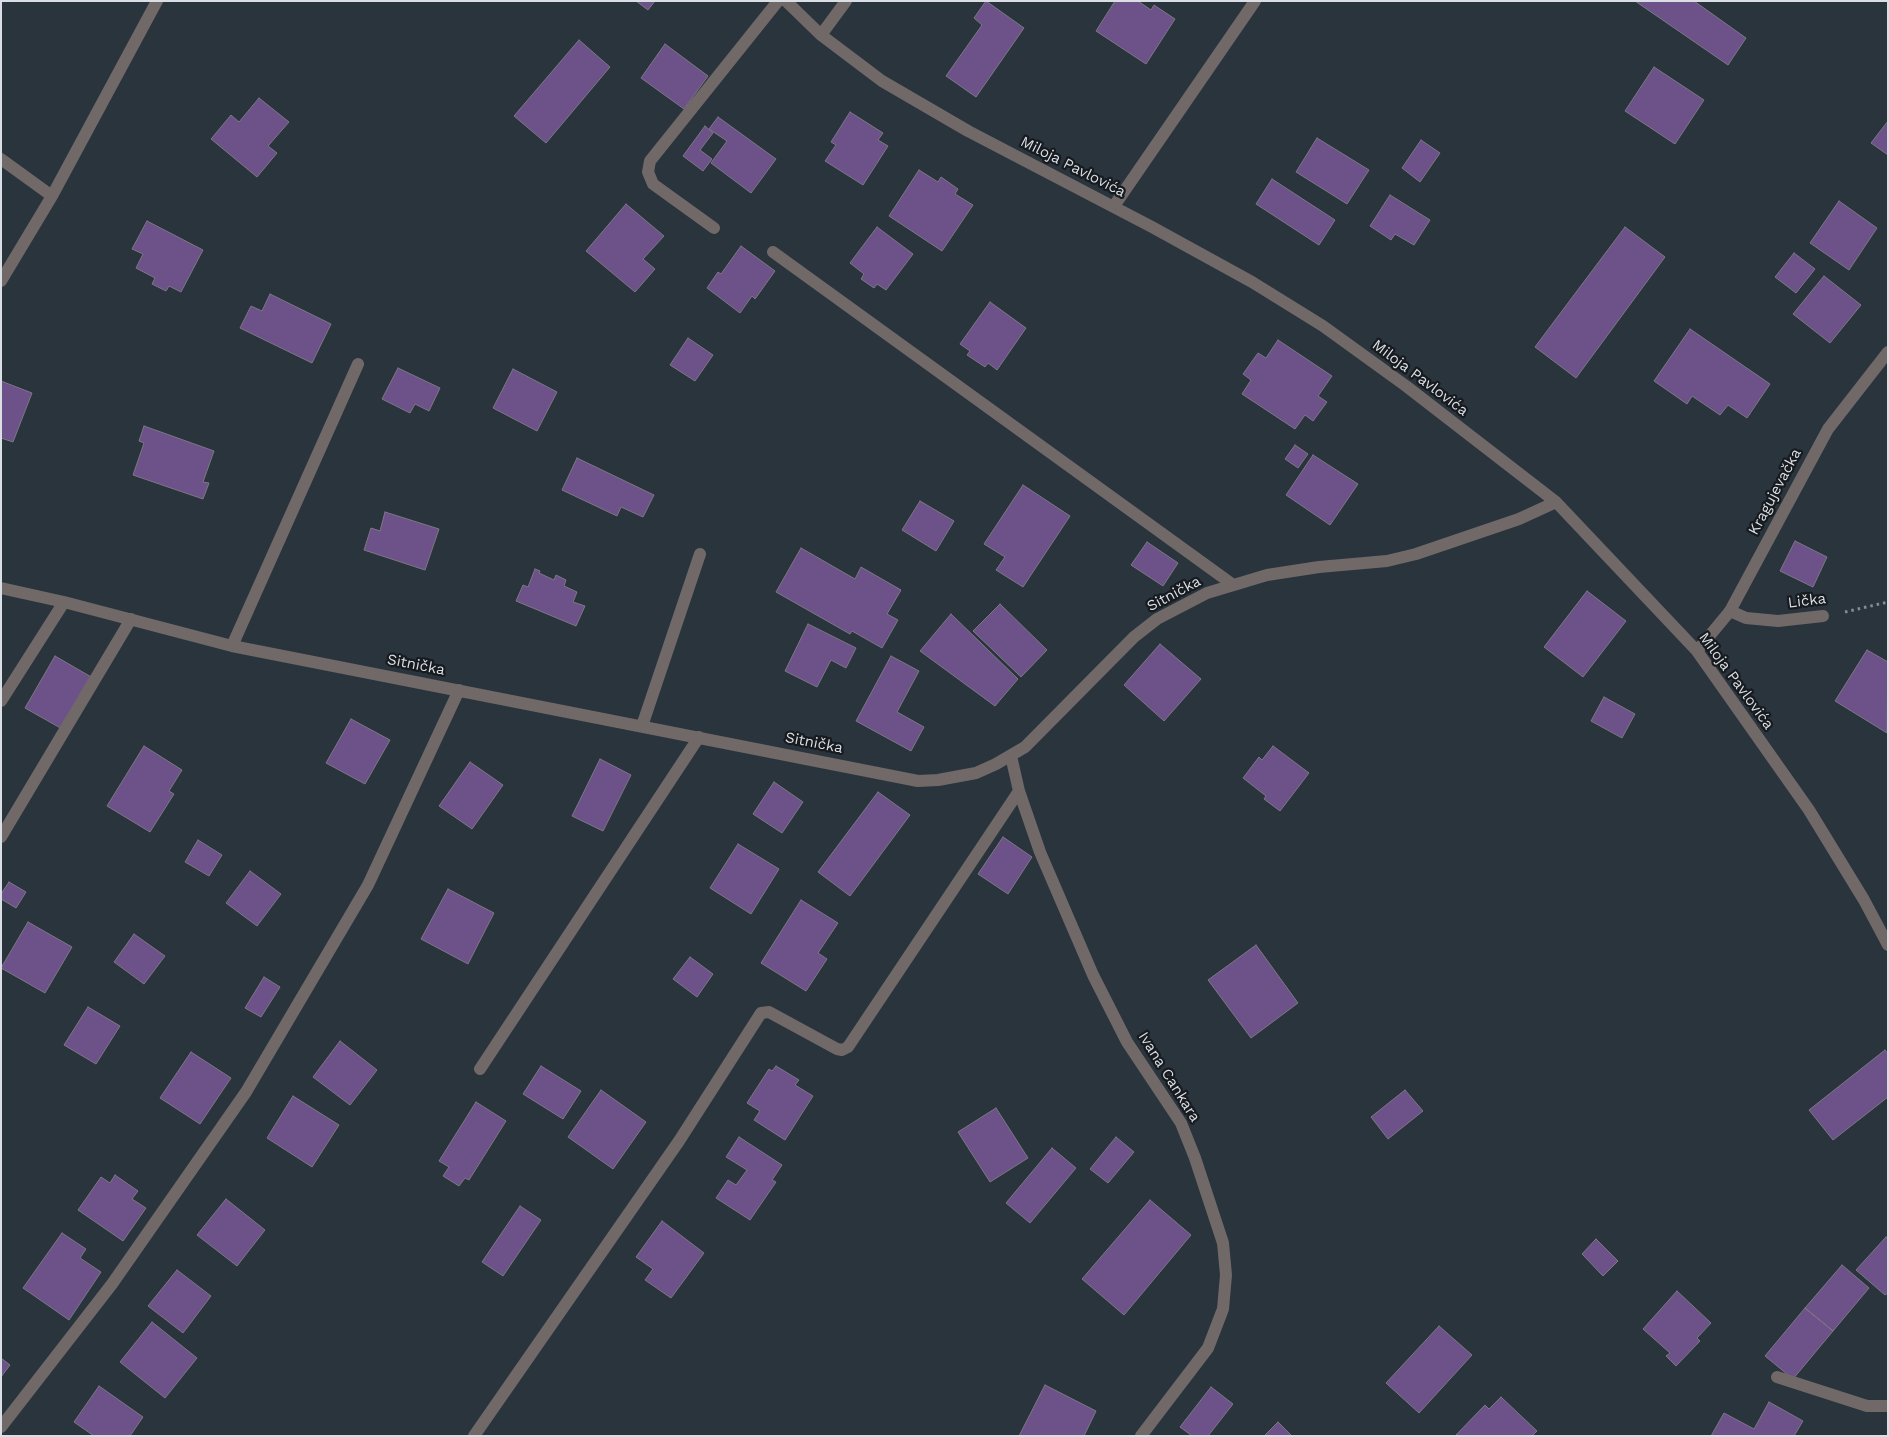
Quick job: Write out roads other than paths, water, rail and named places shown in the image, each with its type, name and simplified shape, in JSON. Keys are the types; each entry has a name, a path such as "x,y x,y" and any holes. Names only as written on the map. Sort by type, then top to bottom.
{"street":[{"path":"1,281 52,196 157,1"},
{"path":"714,228 653,184 648,172 650,161 778,1"},
{"name":"Miloja Pavlovića","path":"786,1 821,35 882,81 968,131 1114,206 1252,282 1322,326 1406,386 1556,502 1697,651 1809,810 1864,900 1888,945"},
{"path":"821,35 846,1"},
{"path":"1114,206 1255,1"},
{"path":"1,159 52,196"},
{"path":"773,252 1232,584"},
{"name":"Kragujevačka","path":"1697,651 1730,611 1828,429 1888,352"},
{"path":"232,646 358,364"},
{"name":"Sitnička","path":"1,588 64,602 232,646 918,781 958,778 976,773 1011,756 1044,730 1134,637 1157,619 1207,593 1267,575 1319,567 1387,561 1416,554 1520,519 1556,502"},
{"path":"642,726 700,554"},
{"path":"1,701 64,602"},
{"name":"Lička","path":"1730,611 1746,618 1778,621 1823,616"},
{"path":"1,837 131,619"},
{"path":"1,1427 112,1284 246,1092 368,885 460,690"},
{"path":"480,1069 699,737"},
{"name":"Ivana Cankara","path":"1011,756 1018,791 1040,852 1093,975 1127,1042 1181,1123 1195,1158 1222,1243 1226,1275 1223,1309 1208,1348 1142,1436"},
{"path":"474,1436 679,1140 762,1013 769,1012 836,1050 848,1047 1018,791"},
{"path":"1777,1377 1867,1406 1888,1406"}]}
